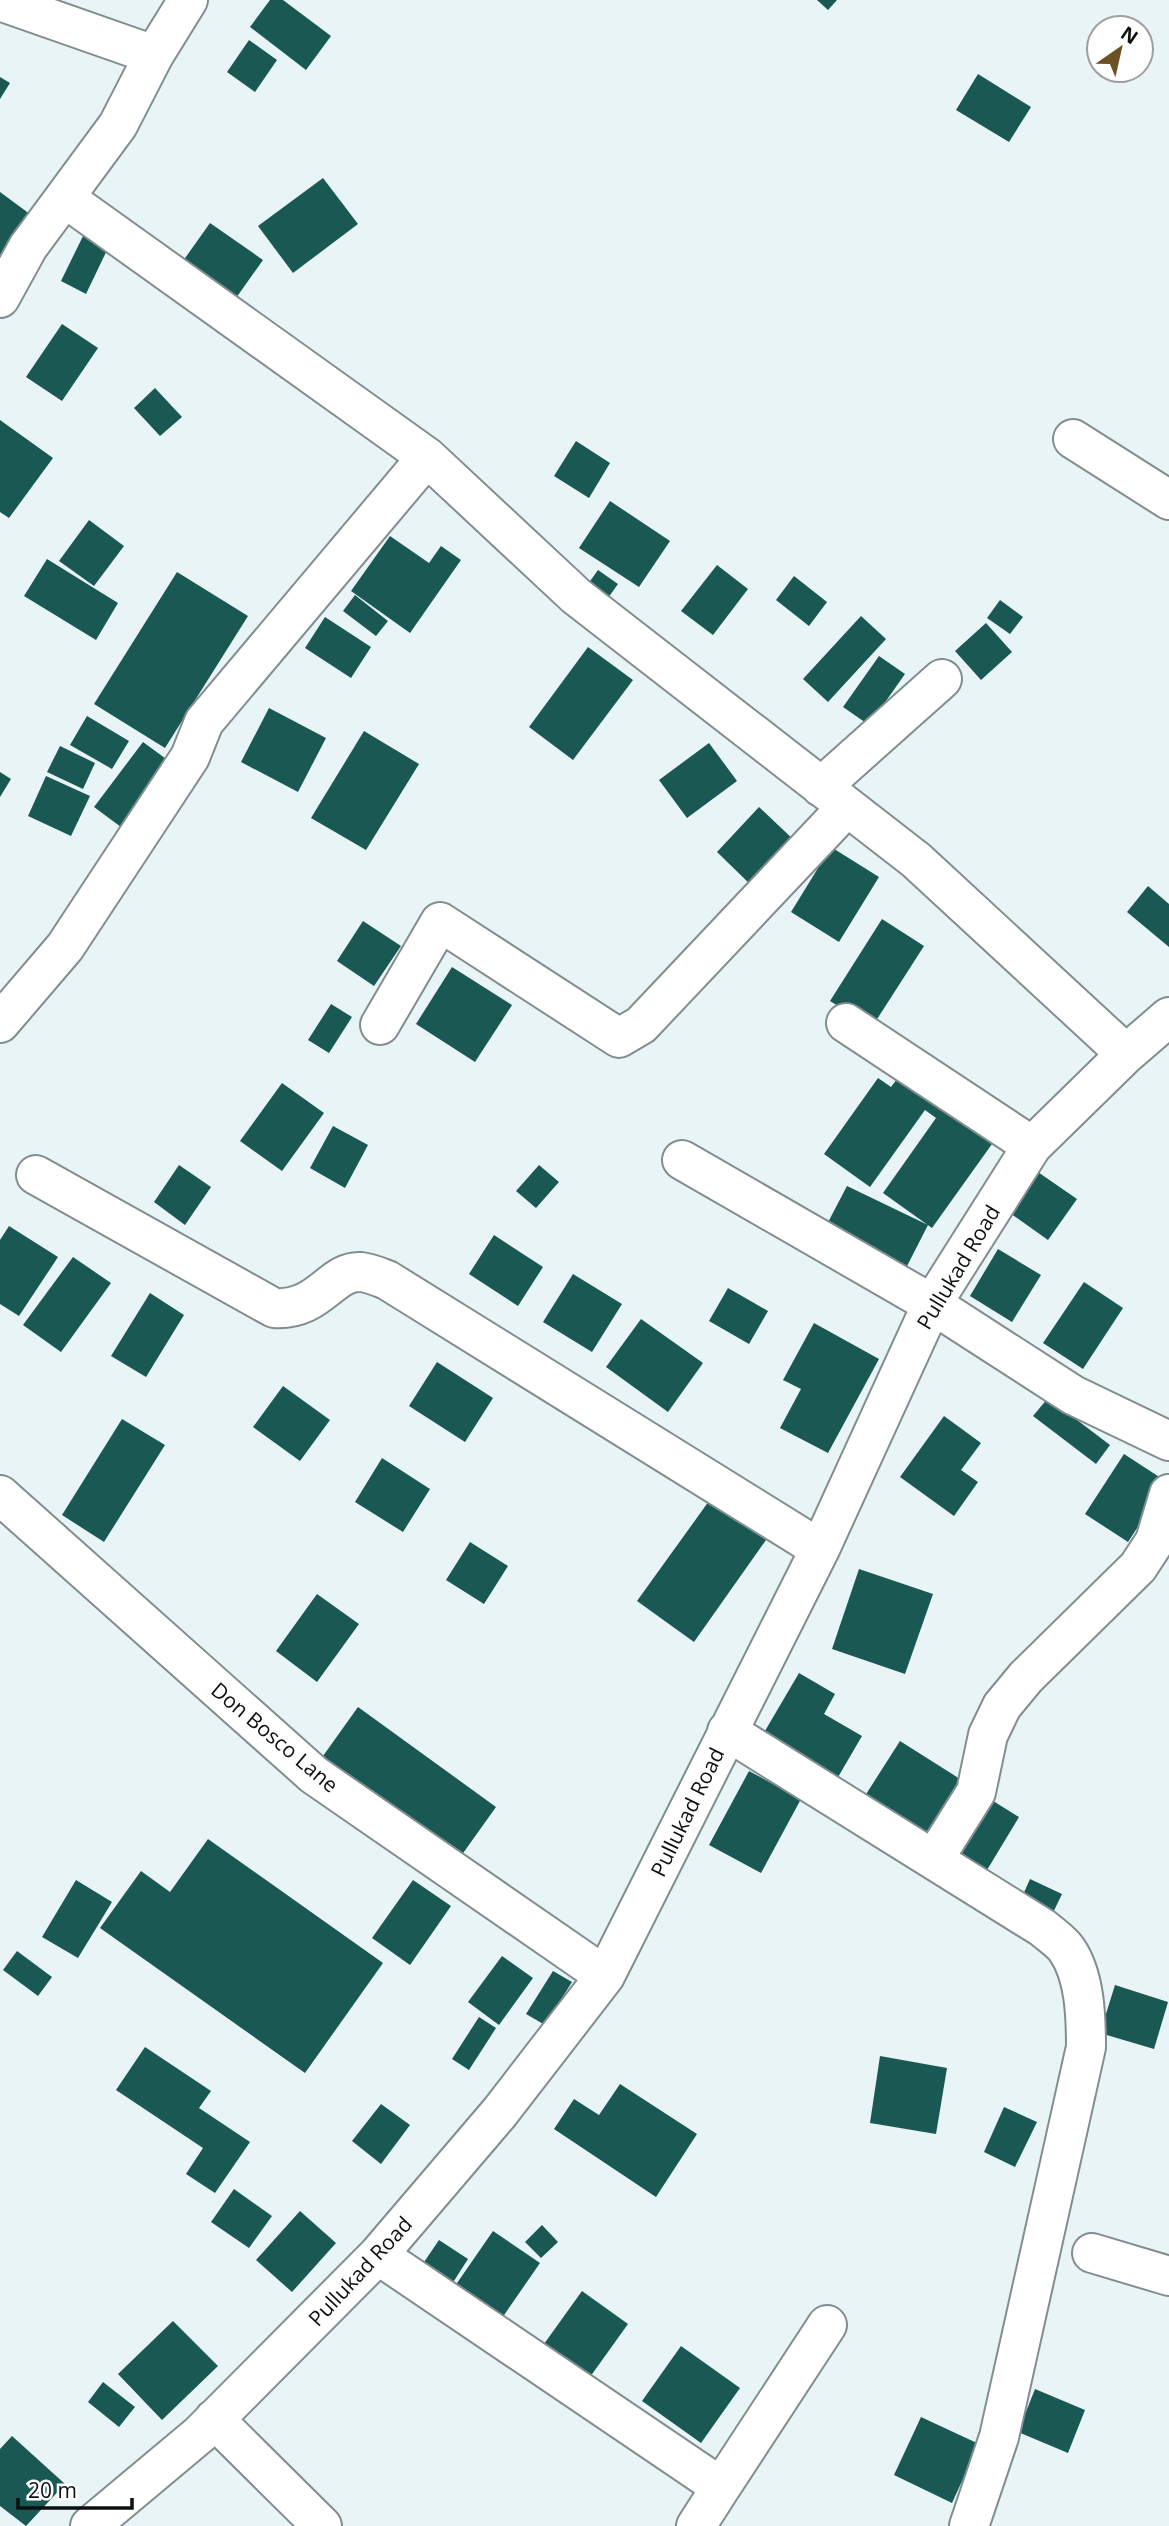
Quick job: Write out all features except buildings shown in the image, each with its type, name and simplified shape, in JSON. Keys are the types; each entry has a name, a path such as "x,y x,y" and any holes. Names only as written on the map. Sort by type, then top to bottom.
{"street":[{"path":"0,298 28,247 118,125 154,55 188,0"},
{"path":"0,1 154,55"},
{"path":"65,198 427,457 576,596 916,860 1126,1054"},
{"path":"1073,439 1169,500"},
{"path":"0,1023 65,947 190,757 204,722 427,457"},
{"path":"380,1025 440,922 619,1038 641,1025 833,798 942,679"},
{"name":"Pullukad Road","path":"90,2526 214,2419 378,2255 500,2112 605,1976 820,1549 932,1304 1032,1146 1126,1054 1169,1017"},
{"path":"846,1023 1032,1146"},
{"path":"682,1160 932,1304 1073,1395 1169,1441"},
{"path":"36,1175 274,1308 293,1310 314,1300 339,1278 360,1272 387,1280 820,1549"},
{"path":"934,1859 976,1792 988,1735 1002,1706 1026,1677 1138,1567 1155,1541 1169,1494"},
{"name":"Don Bosco Lane","path":"0,1495 314,1775 605,1976"},
{"path":"727,1731 1043,1928 1067,1950 1077,1973 1086,2024 1086,2047 999,2437 969,2526"},
{"path":"1092,2253 1169,2276"},
{"path":"378,2255 721,2487"},
{"path":"696,2526 827,2325"},
{"path":"214,2419 322,2526"}]}
